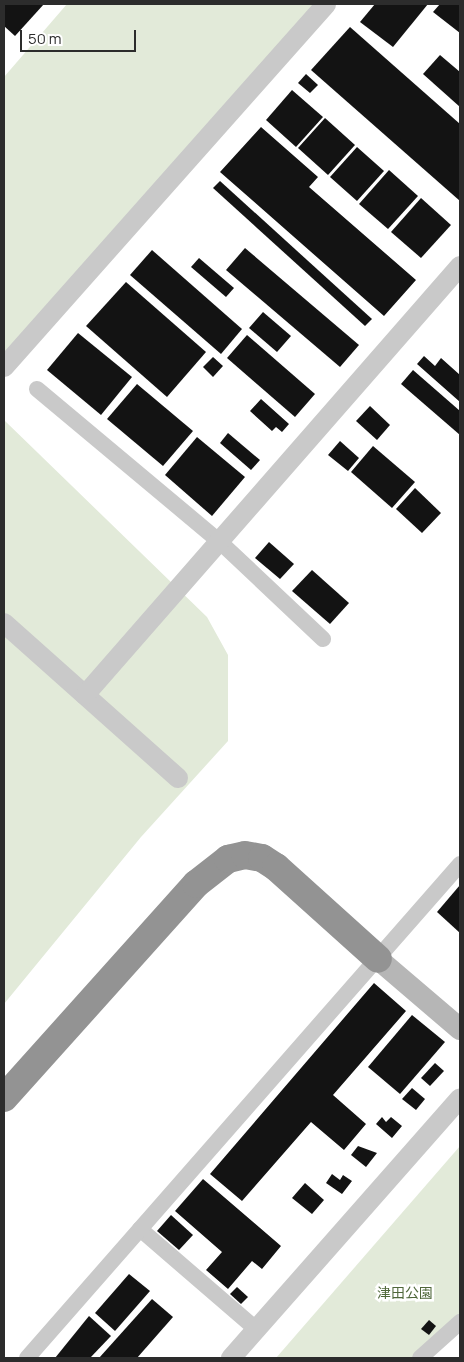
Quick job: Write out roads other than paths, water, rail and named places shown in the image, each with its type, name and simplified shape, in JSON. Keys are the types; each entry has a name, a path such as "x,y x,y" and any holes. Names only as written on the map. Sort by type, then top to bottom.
{"highway":[{"path":"4,1098 196,884 228,859 245,855 262,858 276,867 378,959"}],"main road":[{"path":"378,959 460,1029"}],"street":[{"path":"4,364 326,4"},
{"path":"85,695 460,266"},
{"path":"37,389 219,541 323,638"},
{"path":"4,623 178,778"},
{"path":"27,1358 460,864"},
{"path":"232,1358 460,1098"},
{"path":"140,1229 257,1330"},
{"path":"420,1358 460,1322"}],"park label":[{"name":"津田公園","path":"405,1293"}]}
